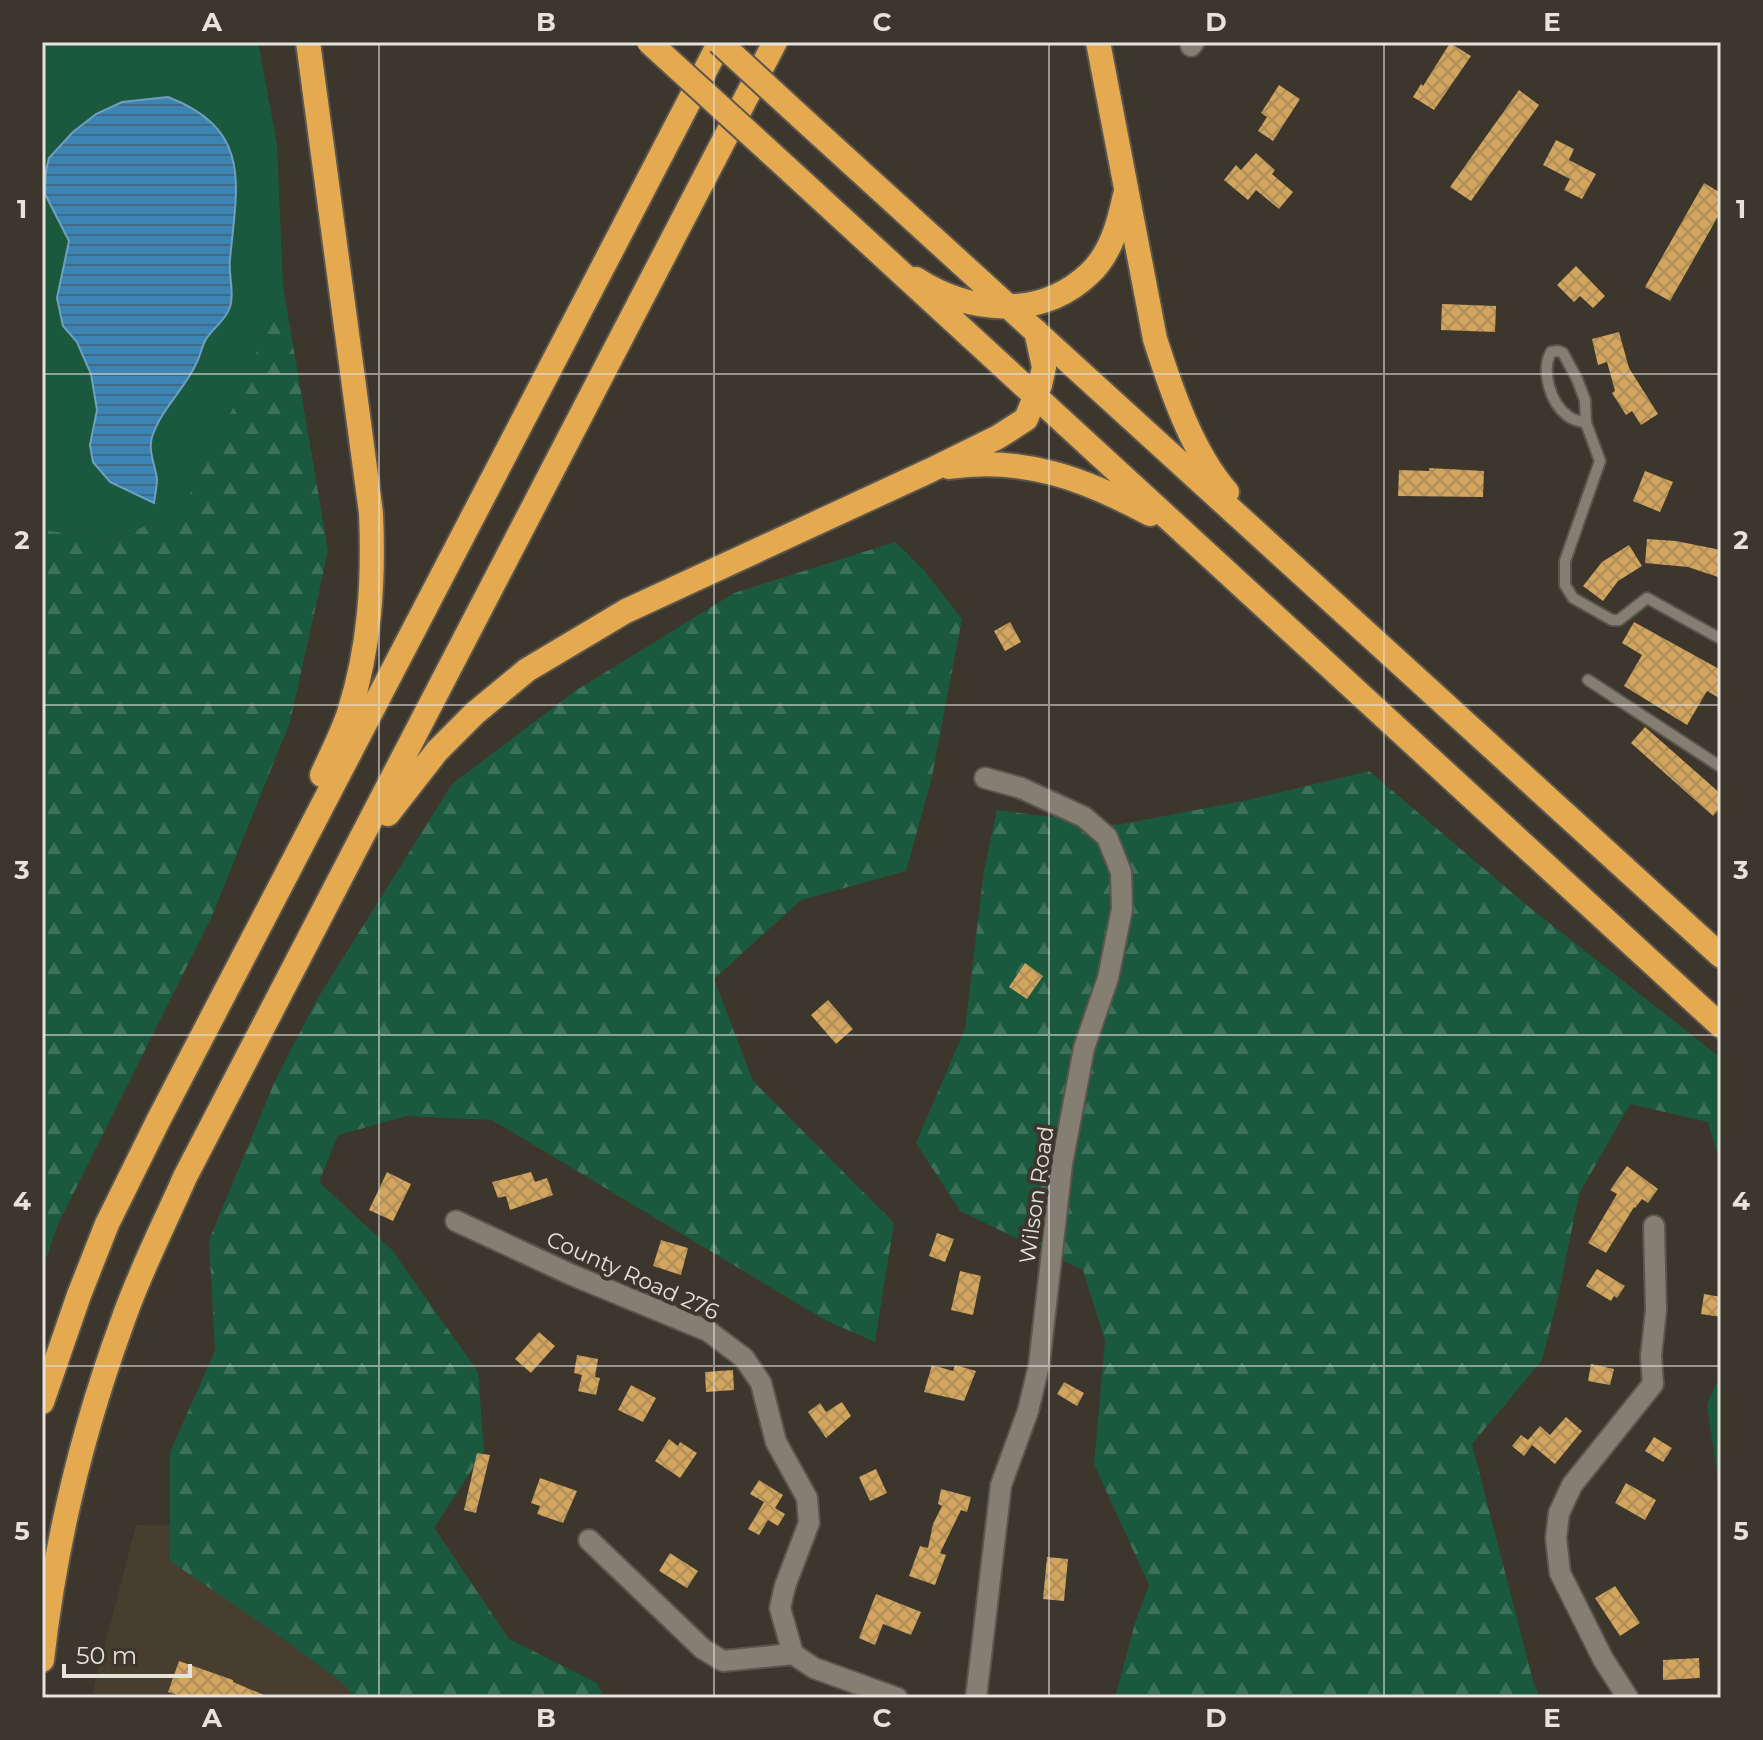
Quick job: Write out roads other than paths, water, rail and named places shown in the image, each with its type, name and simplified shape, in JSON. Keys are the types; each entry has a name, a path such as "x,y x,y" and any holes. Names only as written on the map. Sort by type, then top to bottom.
{"highway":[{"path":"281,885 348,714 364,653 372,603 371,513 308,42"},
{"path":"649,42 1721,1026"},
{"path":"42,1402 107,1224 719,42 1721,956"},
{"path":"42,1660 47,1612 76,1465 122,1321 185,1177 775,42"},
{"path":"1098,42 1155,339 1170,386 1220,484 1293,565"},
{"path":"871,248 920,282 974,306 1010,308 1065,292 1091,273 1119,226 1127,186"},
{"path":"329,901 403,793 437,751 475,713 527,670 626,611 931,470 998,437 1026,419 1044,367 1036,331"},
{"path":"931,470 969,464 1040,468 1128,502 1186,535"}],"street":[{"name":"Wilson Road","path":"976,1698 1001,1485 1028,1411 1039,1365 1065,1149 1084,1048 1108,978 1122,909 1121,872 1107,837 1084,817 1021,788 985,778"},
{"name":"County Road 276","path":"456,1221 572,1275 708,1331 744,1358 761,1383 776,1442 807,1498 809,1523 780,1608 793,1654"},
{"path":"1628,1698 1603,1659 1560,1573 1556,1538 1559,1513 1572,1485 1653,1384 1651,1356 1656,1310 1654,1226"},
{"path":"589,1540 703,1649 723,1661 793,1654 814,1668 897,1698"}],"lane":[{"path":"1586,423 1568,417 1554,401 1547,379 1547,359 1551,352 1563,353 1577,379 1585,400 1586,423 1600,461 1565,561 1565,585 1573,598 1612,620 1619,620 1647,598 1721,639"},
{"path":"1588,680 1721,767"}],"water":[{"path":"168,97 195,110 215,126 227,143 234,163 236,184 230,307 205,341 191,373 161,417 152,437 151,453 157,479 154,503 110,482 93,462 90,445 97,410 91,374 77,342 63,326 57,298 69,241 45,194 49,158 73,132 96,114 122,102"}]}
